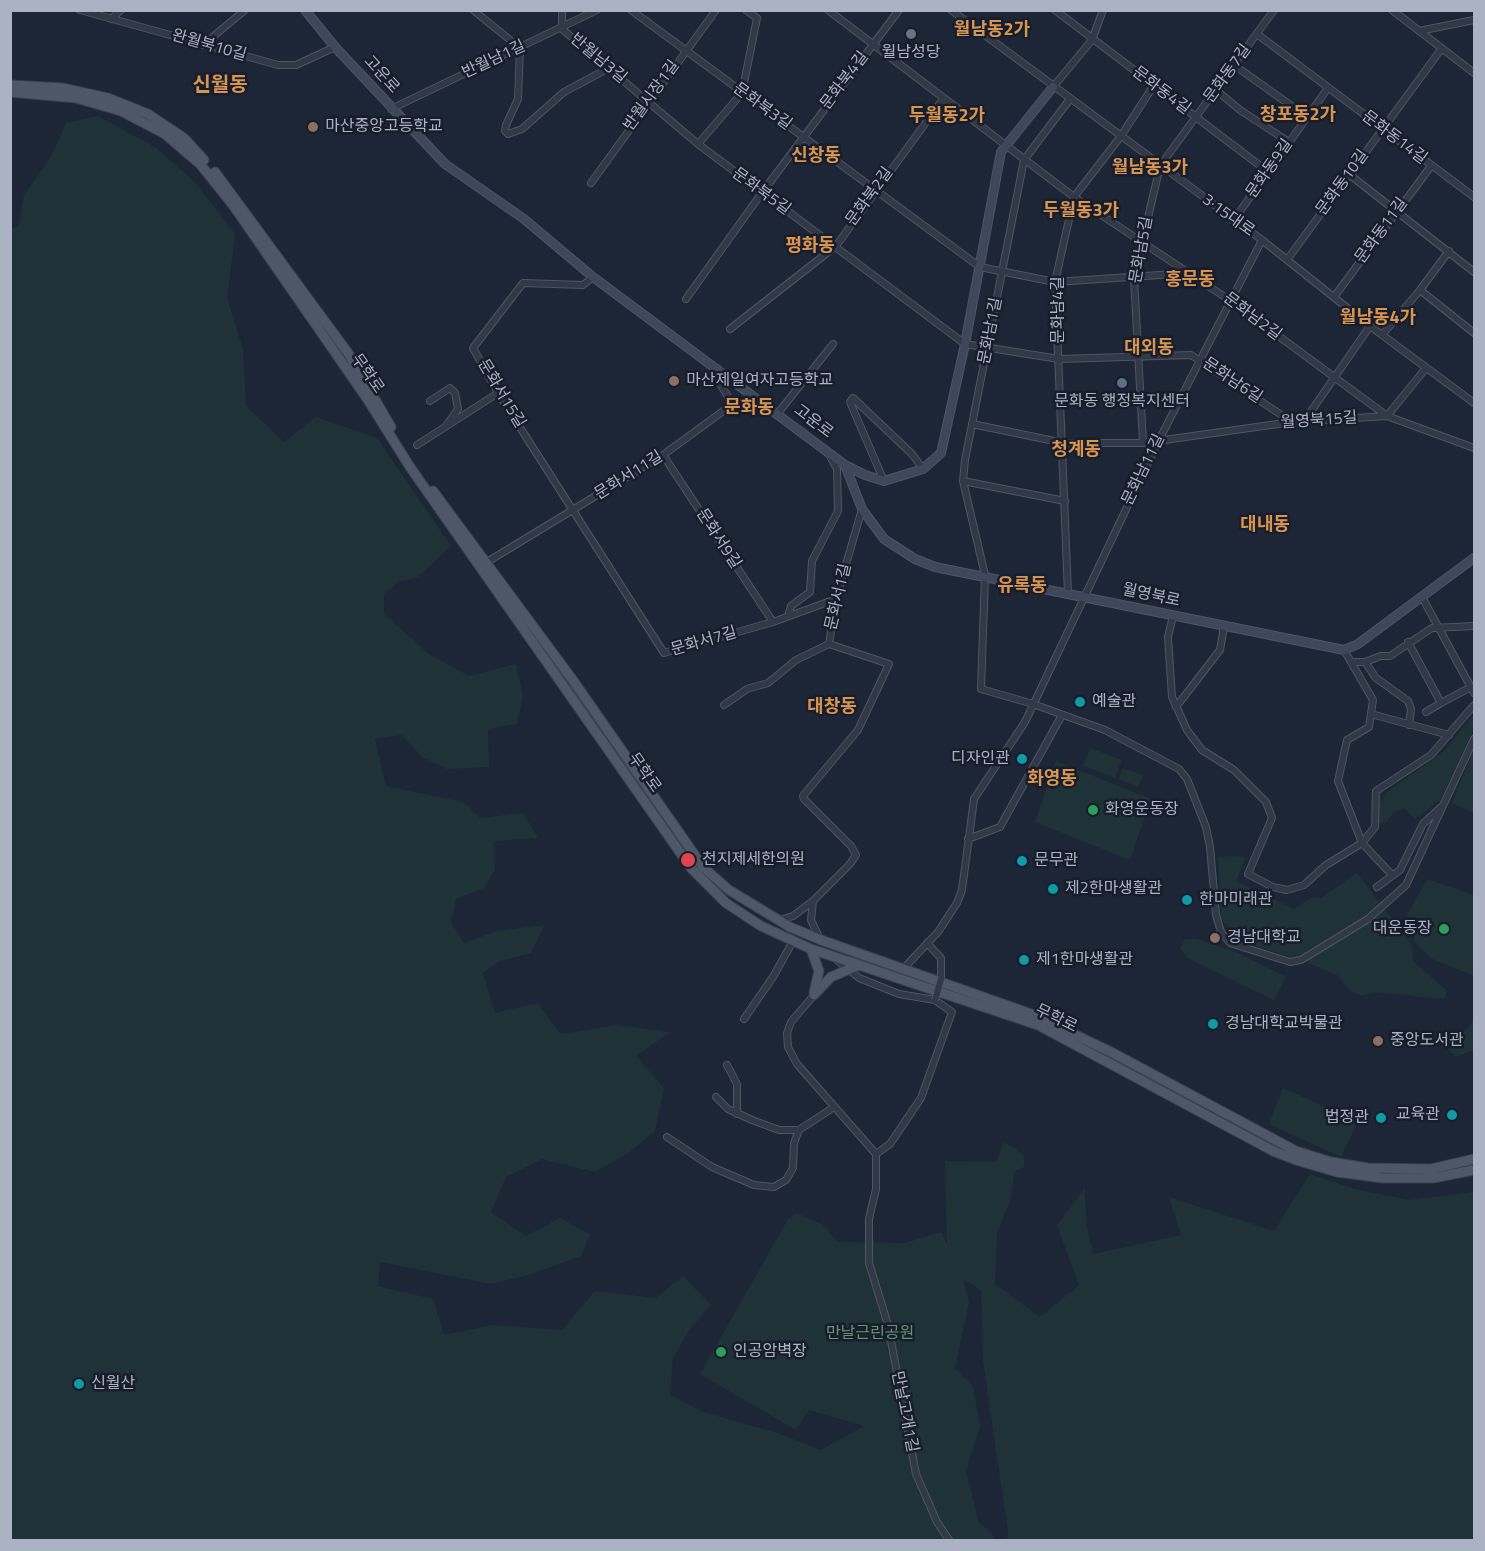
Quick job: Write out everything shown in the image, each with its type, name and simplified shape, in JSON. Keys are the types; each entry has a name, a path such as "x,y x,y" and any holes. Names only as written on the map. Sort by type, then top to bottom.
{"main road":[{"name":"고운로","path":"305,10 335,47 445,164 524,219 593,277 717,367 845,465 864,475 884,481"},
{"name":"무학로","path":"10,85 63,88 108,98 148,114 184,138 226,184 341,344 416,467 487,562 703,867 729,890 777,920 821,940 1034,1015 1113,1053 1296,1151 1331,1162 1368,1168 1431,1169 1474,1159"},
{"path":"884,481 923,469 941,453 965,344 1001,152 1009,148 1053,87"},
{"name":"무학로","path":"10,92 76,98 121,111 165,134 200,164 233,205 368,400 410,467 691,868 726,903 761,926 811,949 1038,1025 1249,1138 1299,1161 1337,1172 1392,1178 1432,1178 1474,1170"},
{"name":"월영북로","path":"845,465 862,509 884,539 915,559 935,567 985,575 1224,627 1344,650"},
{"path":"1344,650 1358,644 1474,558"},
{"path":"811,949 819,971 814,996"},
{"path":"814,996 826,980 859,965"}],"street":[{"name":"완월북10길","path":"80,10 278,66 296,65 335,47"},
{"path":"111,19 122,10"},
{"path":"203,45 246,10"},
{"path":"473,10 520,48 518,99 506,125 505,130 508,134 522,129 564,92 609,68"},
{"name":"반월남3길","path":"562,10 562,29 648,101"},
{"name":"반월남1길","path":"392,109 562,29 597,10"},
{"name":"문화북3길","path":"630,10 980,267"},
{"name":"반월시장1길","path":"591,183 648,101 716,10"},
{"path":"698,144 742,93 757,18 746,10"},
{"name":"문화남2길","path":"828,10 1074,197 1232,301 1387,416"},
{"name":"문화북4길","path":"686,299 761,194 899,10"},
{"name":"3·15대로","path":"951,10 1233,221 1262,240 1370,326 1474,403"},
{"name":"문화동4길","path":"1054,10 1267,171"},
{"path":"1053,87 1092,40 1103,10"},
{"name":"문화동7길","path":"1160,166 1274,10"},
{"path":"1392,10 1474,72"},
{"path":"1419,31 1474,20"},
{"name":"문화동14길","path":"1257,34 1474,197"},
{"name":"문화동10길","path":"1287,260 1442,48"},
{"path":"1234,65 1307,117"},
{"name":"문화남4길","path":"1068,593 1064,443 1055,282 1074,197 1121,136 1154,85"},
{"name":"문화동9길","path":"1233,221 1328,88"},
{"path":"1216,90 1240,110 1289,142"},
{"name":"문화북2길","path":"730,329 836,246 875,189 944,99"},
{"name":"문화남1길","path":"1033,704 981,688 985,575 963,481 1024,160 1070,99"},
{"name":"문화북5길","path":"648,101 761,194 836,246 965,344"},
{"name":"문화남5길","path":"1143,443 1134,278 1160,166"},
{"name":"문화동11길","path":"1334,297 1431,166"},
{"path":"1350,175 1474,272"},
{"name":"문화남11길","path":"903,969 927,943 957,903 962,890 970,814 979,788 1010,746 1033,704 1159,440 1262,240"},
{"path":"1382,335 1449,251"},
{"path":"980,267 1055,282 1190,273"},
{"name":"문화서15길","path":"573,510 498,393 473,348 523,283 583,285 593,277"},
{"path":"1420,290 1474,333"},
{"path":"1305,420 1336,379 1370,326"},
{"path":"778,413 833,344"},
{"name":"문화남6길","path":"965,344 1059,359 1191,355 1202,360 1292,422"},
{"name":"문화서11길","path":"487,562 663,455 726,408 730,400 716,377 717,367"},
{"path":"1387,416 1426,368"},
{"path":"430,401 450,388 454,393 458,409 446,426"},
{"path":"417,445 498,393"},
{"path":"884,481 850,402 853,398 912,454 923,469"},
{"name":"월영북15길","path":"972,424 1064,443 1143,443 1305,420 1387,416 1474,448"},
{"path":"788,616 790,606 810,592 812,561 838,511 837,469 827,451"},
{"name":"문화서9길","path":"663,455 772,622"},
{"path":"963,481 1065,501"},
{"name":"문화서1길","path":"777,920 788,919 813,901 850,864 856,854 803,796 858,730 889,664 829,644 836,599 862,509"},
{"name":"문화서7길","path":"573,510 664,653 772,622 836,599"},
{"path":"1422,597 1473,690 1426,712"},
{"path":"1173,616 1168,637 1172,697 1187,730 1202,750 1234,770 1266,802 1272,818 1248,874 1273,887 1287,890 1304,885 1326,865 1362,843 1375,827 1376,791 1431,754 1474,705"},
{"path":"1351,662 1365,662 1381,656 1390,656 1423,632 1439,628 1474,626"},
{"path":"1176,707 1220,650 1224,627"},
{"path":"1408,642 1441,703"},
{"path":"724,705 747,689 768,683 796,660 829,644"},
{"path":"1344,650 1373,700 1369,727 1347,740 1338,781 1362,843 1392,875"},
{"path":"1365,662 1376,678 1408,701 1411,709 1409,725"},
{"path":"1033,704 1105,730 1170,763 1183,774 1194,794 1206,827 1210,846 1216,915 1221,932 1230,943 1281,961 1301,960 1368,919 1406,885 1474,739"},
{"path":"1371,714 1449,735"},
{"path":"968,839 999,827 1062,715"},
{"path":"1377,887 1400,870 1423,824 1443,806"},
{"path":"813,901 812,926 821,940"},
{"path":"744,1019 773,977 793,941"},
{"path":"927,943 941,958 941,979 934,1000"},
{"path":"814,996 791,1022 787,1033 788,1047 797,1064 876,1154 890,1144 921,1098 952,1011 934,1000 881,988 859,978 833,956"},
{"path":"727,1065 737,1084 737,1114"},
{"path":"716,1097 737,1114 779,1130 800,1130"},
{"path":"667,1137 712,1167 754,1185 768,1187 781,1184 790,1174 795,1161 795,1138 800,1130 834,1107"},
{"name":"만날고개1길","path":"876,1154 876,1189 868,1219 869,1263 888,1325 916,1474 937,1522 949,1540"}],"green space":[{"name":"만날근린공원","path":"98,116 156,148 194,181 235,234 227,298 243,349 246,406 284,442 316,417 377,438 451,546 418,577 398,582 384,594 384,614 429,654 469,676 516,664 523,696 517,724 488,729 489,767 447,769 422,757 402,735 375,739 386,786 463,802 480,818 523,813 538,838 494,841 495,870 484,888 456,899 451,922 464,943 497,931 545,925 531,953 500,961 483,973 495,1013 537,1003 561,1034 616,1025 670,1032 636,1056 664,1088 655,1131 627,1154 595,1172 542,1159 506,1177 491,1212 526,1236 560,1218 590,1234 581,1256 528,1275 491,1284 380,1262 378,1286 433,1299 444,1335 492,1325 562,1330 595,1291 656,1298 683,1276 711,1305 690,1329 673,1358 670,1395 703,1412 777,1433 821,1450 864,1426 809,1410 796,1430 700,1374 788,1219 797,1213 823,1225 838,1242 905,1243 941,1232 947,1244 945,1161 996,1162 1004,1142 1024,1155 1024,1167 1015,1170 1010,1201 997,1233 995,1284 1040,1317 1079,1285 1057,1226 1085,1187 1086,1221 1093,1254 1181,1235 1169,1197 1274,1231 1310,1174 1354,1189 1409,1200 1474,1192 1474,1540 1007,1540 1008,1532 983,1361 981,1290 963,1279 969,1302 955,1368 973,1386 980,1427 966,1470 979,1523 989,1530 996,1540 11,1540 10,229 19,226 24,195 51,157 66,123"},
{"path":"1474,715 1474,728 1441,799 1415,819 1404,808 1393,813 1386,823 1378,824 1379,804 1387,792 1442,753"},
{"path":"1090,748 1122,760 1115,778 1083,766"},
{"path":"1474,748 1474,813 1452,803"},
{"name":"화영운동장","path":"1056,761 1151,799 1130,860 1035,822"},
{"path":"1123,768 1143,775 1138,787 1119,779"},
{"path":"1241,856 1246,858 1236,881 1294,909 1311,898 1321,898 1357,873 1412,946 1413,961 1447,991 1445,999 1373,992 1362,996 1350,991 1337,975 1308,963 1303,955 1293,958 1243,942 1221,919 1218,857"},
{"name":"대운동장","path":"1427,879 1474,895 1474,976 1430,958 1414,941 1415,918 1406,917"},
{"path":"1185,939 1197,939 1236,952 1286,977 1274,1000 1187,958 1180,948"},
{"path":"1474,1020 1474,1050 1455,1057 1448,1049"},
{"path":"1283,1088 1358,1122 1341,1157 1269,1124"}],"place":[{"name":"월남성당","path":"911,34"},
{"name":"마산중앙고등학교","path":"313,127"},
{"name":"마산제일여자고등학교","path":"674,381"},
{"name":"문화동 행정복지센터","path":"1122,383"},
{"name":"예술관","path":"1080,702"},
{"name":"디자인관","path":"1022,759"},
{"name":"화영운동장","path":"1093,810"},
{"name":"천지제세한의원","path":"688,860"},
{"name":"문무관","path":"1022,861"},
{"name":"제2한마생활관","path":"1053,889"},
{"name":"한마미래관","path":"1187,900"},
{"name":"대운동장","path":"1444,929"},
{"name":"경남대학교","path":"1215,938"},
{"name":"제1한마생활관","path":"1024,960"},
{"name":"경남대학교박물관","path":"1213,1024"},
{"name":"중앙도서관","path":"1378,1041"},
{"name":"교육관","path":"1452,1115"},
{"name":"법정관","path":"1381,1118"},
{"name":"인공암벽장","path":"721,1352"},
{"name":"신월산","path":"79,1384"}],"district":[{"name":"월남동2가","path":"992,31"},
{"name":"신월동","path":"220,86"},
{"name":"창포동2가","path":"1298,116"},
{"name":"두월동2가","path":"947,117"},
{"name":"신창동","path":"816,157"},
{"name":"월남동3가","path":"1150,169"},
{"name":"두월동3가","path":"1081,212"},
{"name":"평화동","path":"810,247"},
{"name":"홍문동","path":"1190,281"},
{"name":"월남동4가","path":"1378,319"},
{"name":"대외동","path":"1149,349"},
{"name":"문화동","path":"749,409"},
{"name":"청계동","path":"1076,451"},
{"name":"대내동","path":"1265,526"},
{"name":"유록동","path":"1022,587"},
{"name":"대창동","path":"832,708"},
{"name":"화영동","path":"1052,780"}]}
